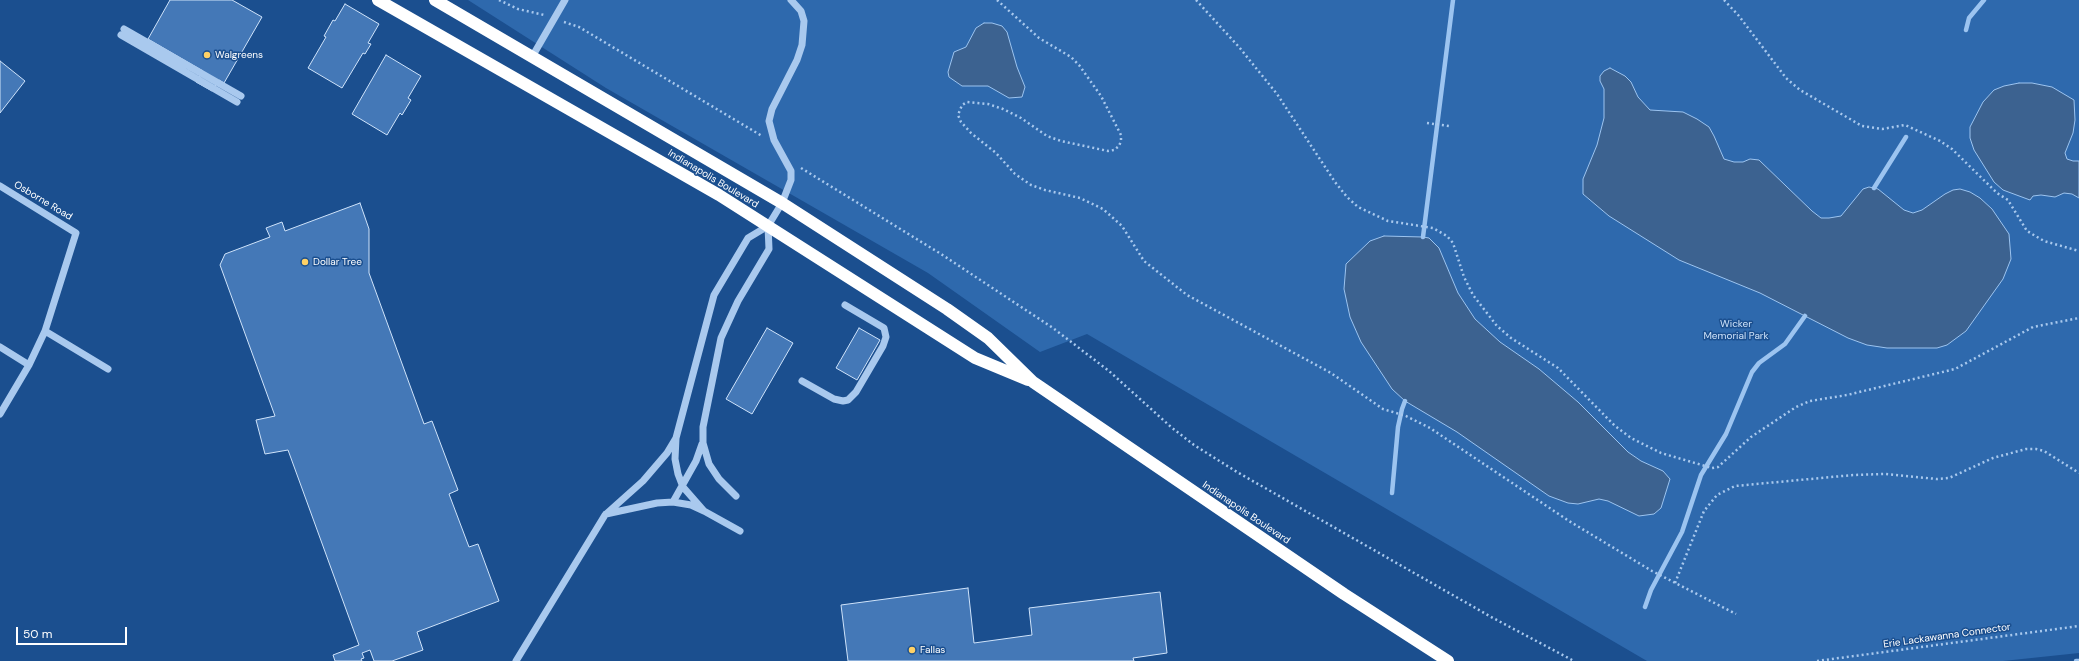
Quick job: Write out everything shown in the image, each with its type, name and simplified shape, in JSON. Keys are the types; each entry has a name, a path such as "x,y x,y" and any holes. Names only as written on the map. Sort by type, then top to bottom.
{"highway":[{"name":"Indianapolis Boulevard","path":"378,0 719,195 975,358 1033,382"},
{"name":"Indianapolis Boulevard","path":"435,0 782,202 988,338 1033,382 1344,594 1448,661"}],"lane":[{"path":"532,57 565,0"},
{"path":"704,511 683,487 678,474 675,459 676,438 714,295 748,238 768,226 782,202 791,180 791,171 774,140 769,121 772,108 797,60 802,45 804,21 801,11 791,0"},
{"path":"122,32 239,99"},
{"name":"Osborne Road","path":"0,186 76,233 45,331"},
{"path":"736,496 714,472 705,455 703,427 722,338 738,301 769,249 768,226"},
{"path":"802,381 834,399 843,401 848,400 856,392 883,346 886,337 884,328 846,305"},
{"path":"0,414 29,365 45,331 108,370"},
{"path":"0,347 29,365"},
{"path":"516,661 605,514 643,481 667,453 676,438"},
{"path":"674,502 683,487 703,443"},
{"path":"605,514 674,502 691,505 740,531"}],"path":[{"path":"499,0 518,9 554,18 579,27 764,138"},
{"path":"997,0 1039,38 1067,55 1079,65 1101,96 1113,116 1121,135 1121,141 1114,150 1108,151 1061,141 1047,136 1003,109 976,102 967,102 962,105 958,115 971,133 996,153 1022,180 1045,190 1080,198 1104,209 1122,226 1144,261 1186,295 1331,373 1352,386 1375,404 1406,416 1430,428 1538,502 1652,571 1736,614"},
{"path":"1196,0 1239,47 1277,94 1335,182 1358,207 1371,214 1401,224 1432,228 1447,236 1453,243 1464,277 1473,295 1497,326 1511,338 1558,368 1616,426 1631,438 1661,453 1712,468 1723,464 1751,437 1796,407 1810,401 1847,395 1955,369 2033,327 2079,318"},
{"path":"1724,0 1739,16 1786,78 1800,90 1862,126 1882,129 1905,126 1918,130 1952,149 1969,163 1998,193 2008,200 2027,231 2035,237 2079,251"},
{"path":"1427,123 1449,126"},
{"path":"784,156 812,176 941,254 1053,328 1109,371 1171,427 1194,445 1493,618 1574,661"},
{"path":"1675,583 1704,511 1717,495 1735,486 1853,475 1885,474 1937,479 1949,478 1993,458 2026,449 2036,449 2044,452 2079,472"},
{"name":"Erie Lackawanna Connector","path":"1817,661 2079,626"}],"green space":[{"name":"Wicker Memorial Park","path":"468,0 2079,0 2079,653 2003,661 1647,661 1087,334 1040,352 928,273 606,88"}],"shaded area":[{"path":"984,23 992,23 1002,26 1007,32 1017,67 1025,87 1022,97 1009,98 988,86 962,86 949,77 948,72 954,52 966,47 976,28"},
{"path":"1610,68 1625,76 1631,82 1638,97 1650,110 1683,112 1709,127 1724,159 1734,162 1743,162 1750,159 1759,160 1821,218 1841,216 1863,189 1869,187 1878,189 1904,210 1913,213 1922,210 1953,190 1960,189 1970,192 1980,198 1992,209 2009,234 2011,259 2003,279 1966,331 1947,345 1937,348 1887,348 1867,345 1848,338 1760,293 1679,260 1609,216 1583,194 1583,179 1597,145 1604,118 1604,89 1600,81 1600,76 1604,71"},
{"path":"2019,83 2032,83 2052,87 2074,100 2075,120 2073,133 2065,153 2067,159 2079,161 2079,198 2072,194 2064,193 2055,197 2041,195 2033,196 2030,200 2003,190 1994,182 1974,150 1970,138 1970,127 1983,102 1994,90"},
{"path":"1384,236 1429,238 1439,248 1458,293 1475,319 1500,342 1539,369 1578,402 1628,452 1641,461 1663,471 1670,479 1661,508 1654,514 1639,516 1608,501 1599,499 1578,504 1568,503 1549,496 1457,432 1405,401 1392,389 1361,342 1350,317 1344,289 1346,264 1370,241"}],"building":[{"name":"Walgreens","path":"170,0 232,0 262,17 224,83 219,80 212,91 196,82 203,71 148,39"},
{"path":"345,4 379,24 368,43 371,44 365,54 363,53 342,88 308,68 326,37 324,36 333,20 335,21"},
{"path":"386,55 421,76 408,98 411,100 402,115 400,113 387,135 352,114"},
{"path":"0,61 25,81 0,113"},
{"path":"360,203 369,229 369,273 424,424 432,421 458,490 449,494 469,547 478,544 499,601 417,632 423,650 392,661 374,661 370,650 362,653 364,658 361,659 362,661 335,661 333,655 359,645 288,450 265,454 256,420 275,416 220,265 225,254 270,237 266,228 282,222 285,231"},
{"path":"767,328 793,343 752,414 726,399"},
{"path":"859,328 880,340 857,380 836,368"},
{"path":"968,588 974,643 1032,635 1029,608 1160,592 1167,653 1133,658 1134,661 848,661 841,605"}],"waterway":[{"path":"1423,237 1453,0"},
{"path":"1966,30 1969,18 1984,0"},
{"path":"1874,188 1906,137"},
{"path":"1645,607 1651,590 1682,532 1701,475 1726,434 1752,372 1759,363 1785,344 1805,316"},
{"path":"1392,493 1398,427 1405,401"}],"place":[{"name":"Walgreens","path":"207,55"},
{"name":"Dollar Tree","path":"305,262"},
{"name":"Fallas","path":"912,650"}]}
